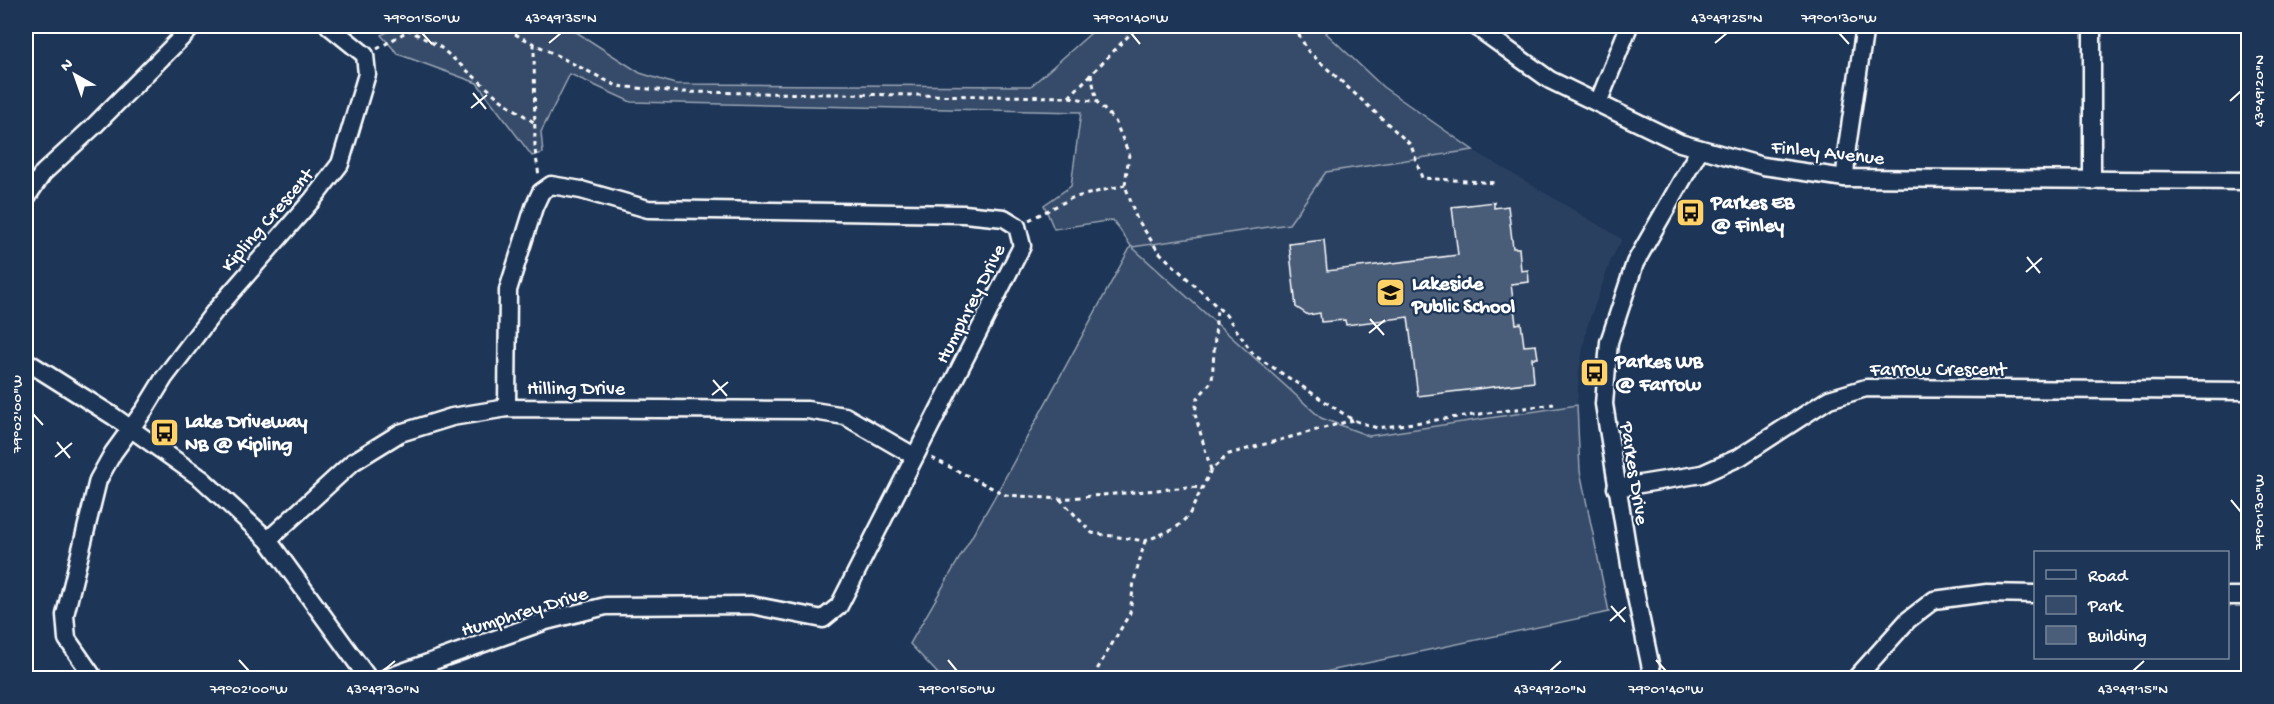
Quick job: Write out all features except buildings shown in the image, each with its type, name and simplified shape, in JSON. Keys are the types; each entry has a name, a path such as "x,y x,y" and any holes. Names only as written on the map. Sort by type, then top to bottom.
{"street":[{"path":"26,198 43,173 93,127 193,26"},
{"path":"329,26 365,55"},
{"name":"Finley Avenue","path":"1475,26 1550,80 1680,143 1763,166 1845,178 2248,181"},
{"path":"1598,103 1629,26"},
{"path":"1845,178 1847,147 1865,26"},
{"path":"2092,26 2092,181"},
{"name":"Kipling Crescent","path":"94,678 67,639 64,615 98,480 113,453 164,378 215,311 313,199 340,164 367,74 365,55"},
{"name":"Parkes Drive","path":"1653,678 1616,488 1604,404 1609,342 1635,263 1700,149"},
{"name":"Humphrey Drive","path":"386,678 546,621 606,606 751,605 824,619 838,606 1022,246 1017,226 1004,218 964,214 648,209 581,190 551,185 541,192"},
{"path":"507,408 508,290 534,207 541,192"},
{"path":"26,362 113,416 202,479 268,540 368,678"},
{"name":"Farrow Crescent","path":"1616,488 1702,474 1740,457 1829,399 1866,388 2248,391"},
{"name":"Hilling Drive","path":"268,540 353,462 400,433 452,417 507,408 807,410 845,416 915,453"},
{"path":"1856,678 1908,620 1934,600 1987,593 2034,594"},
{"path":"2229,596 2248,596"}],"path":[{"path":"365,55 407,29 416,26"},
{"path":"499,26 617,86 679,92 1069,97 1097,102"},
{"path":"1069,97 1138,26"},
{"path":"1296,26 1308,51 1411,145 1422,178 1497,183"},
{"path":"407,29 440,47 501,100 535,123"},
{"path":"534,43 535,150 541,192"},
{"path":"1090,74 1097,102 1115,121 1129,154 1125,185 1136,217 1158,251 1226,315 1254,355 1353,420 1377,428 1554,404"},
{"path":"1017,226 1072,198 1125,185"},
{"path":"1211,470 1195,414 1197,399 1212,381 1217,308"},
{"path":"1060,499 1092,533 1145,542 1176,528 1189,515 1211,470 1229,454 1353,420"},
{"path":"915,453 1006,495 1060,499 1189,487 1202,488"},
{"path":"1096,678 1098,668 1130,613 1134,581 1145,542"}],"shaded area":[{"name":"Lakeside Public School","path":"1473,150 1622,239 1611,260 1587,327 1579,371 1577,405 1370,436 1321,418 1131,246 1288,224 1326,172"}],"green space":[{"path":"400,26 567,26 640,73 675,84 1031,86 1099,26 1334,26 1326,33 1383,87 1473,150 1326,172 1289,224 1132,247 1321,418 1369,436 1577,405 1580,471 1609,612 1296,678 942,678 910,644 994,498 1131,246 1113,220 1054,229 1044,205 1071,186 1081,112 631,102 570,74 541,132 543,153 532,156 477,83 398,54 381,35"}],"place":[{"name":"Parkes EB @ Finley","path":"1690,212"},
{"name":"Lakeside Public School","path":"1391,293"},
{"name":"Parkes WB @ Farrow","path":"1594,372"},
{"name":"Lake Driveway NB @ Kipling","path":"164,432"}]}
